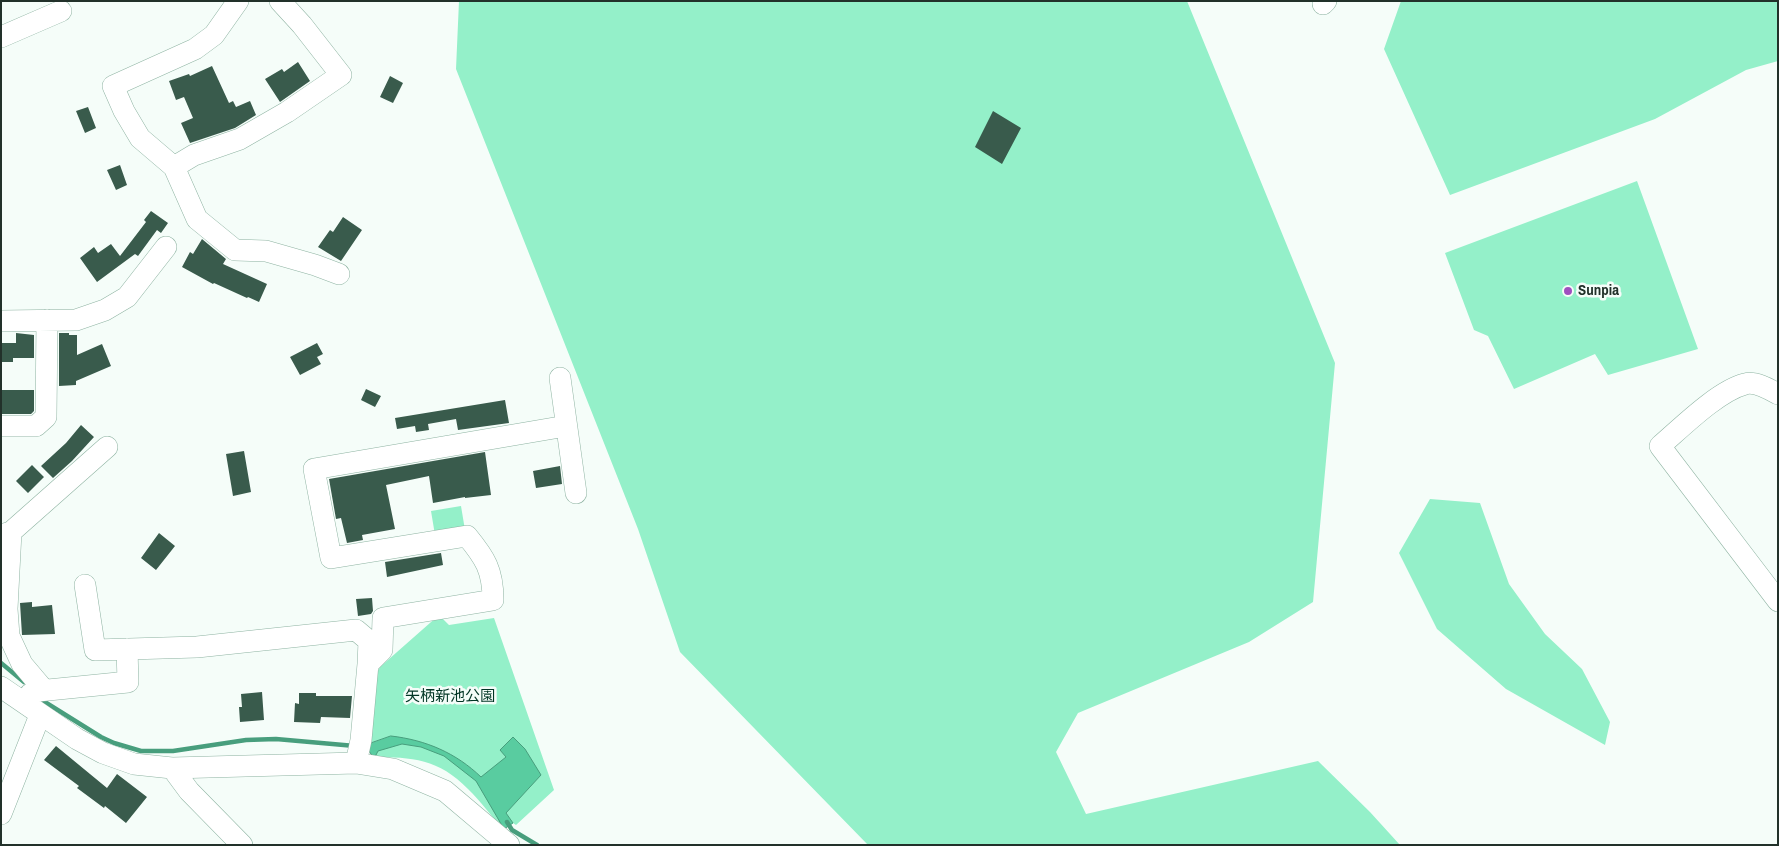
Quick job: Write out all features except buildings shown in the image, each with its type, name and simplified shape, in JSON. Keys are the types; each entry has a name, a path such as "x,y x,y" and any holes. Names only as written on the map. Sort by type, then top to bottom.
{"street":[{"path":"238,1 214,36 195,49 113,86 124,111 140,138 174,168 197,219 235,250 266,251 315,265 338,274"},
{"path":"174,168 194,155 240,139 288,112 341,75 302,25 280,1"},
{"path":"1,37 61,11"},
{"path":"1,320 76,320 105,310 127,297 166,246"},
{"path":"1,426 36,426 46,417 47,320"},
{"path":"560,378 576,493"},
{"path":"1778,394 1765,387 1747,383 1720,396 1660,446 1778,601"},
{"path":"368,664 382,650 383,618 493,600 493,582 484,557 467,536 331,558 314,469 566,426"},
{"path":"107,447 6,533 9,636 22,664 40,715 103,753 134,764 172,768 358,753 445,791 509,845"},
{"path":"85,585 95,650 197,647 356,630 368,641 368,664 358,753"},
{"path":"1,687 32,694 128,682 127,649"},
{"path":"1,814 40,715"},
{"path":"172,768 189,791 242,845"}],"green space":[{"path":"459,1 1187,1 1335,363 1313,602 1249,642 1078,713 1056,752 1086,814 1318,761 1370,812 1400,845 868,845 680,652 638,529 456,69"},
{"path":"1401,1 1778,1 1778,61 1746,70 1655,119 1450,195 1384,49"},
{"name":"Sunpia","path":"1637,181 1698,349 1608,375 1595,354 1514,389 1488,336 1474,330 1445,253"},
{"path":"1430,499 1480,503 1509,584 1545,634 1582,669 1610,722 1605,745 1506,689 1437,629 1399,553"},
{"path":"461,506 465,530 435,535 431,511"},
{"name":"矢柄新池公園","path":"439,615 449,625 494,618 554,790 516,825 513,823 504,829 473,794 446,771 413,759 373,757 369,751 374,678 380,667"}],"shaded area":[{"path":"391,736 428,744 440,749 461,761 481,777 506,757 500,750 513,737 525,749 541,775 506,813 513,823 504,829 476,781 444,756 421,747 402,744 378,751 373,757 369,751 369,744"}],"waterway":[{"path":"1,663 24,682"},
{"path":"40,699 101,737 141,751 173,751 246,740 276,739 355,746"},
{"path":"507,822 512,830 537,845"}],"place":[{"name":"Sunpia","path":"1568,291"}]}
